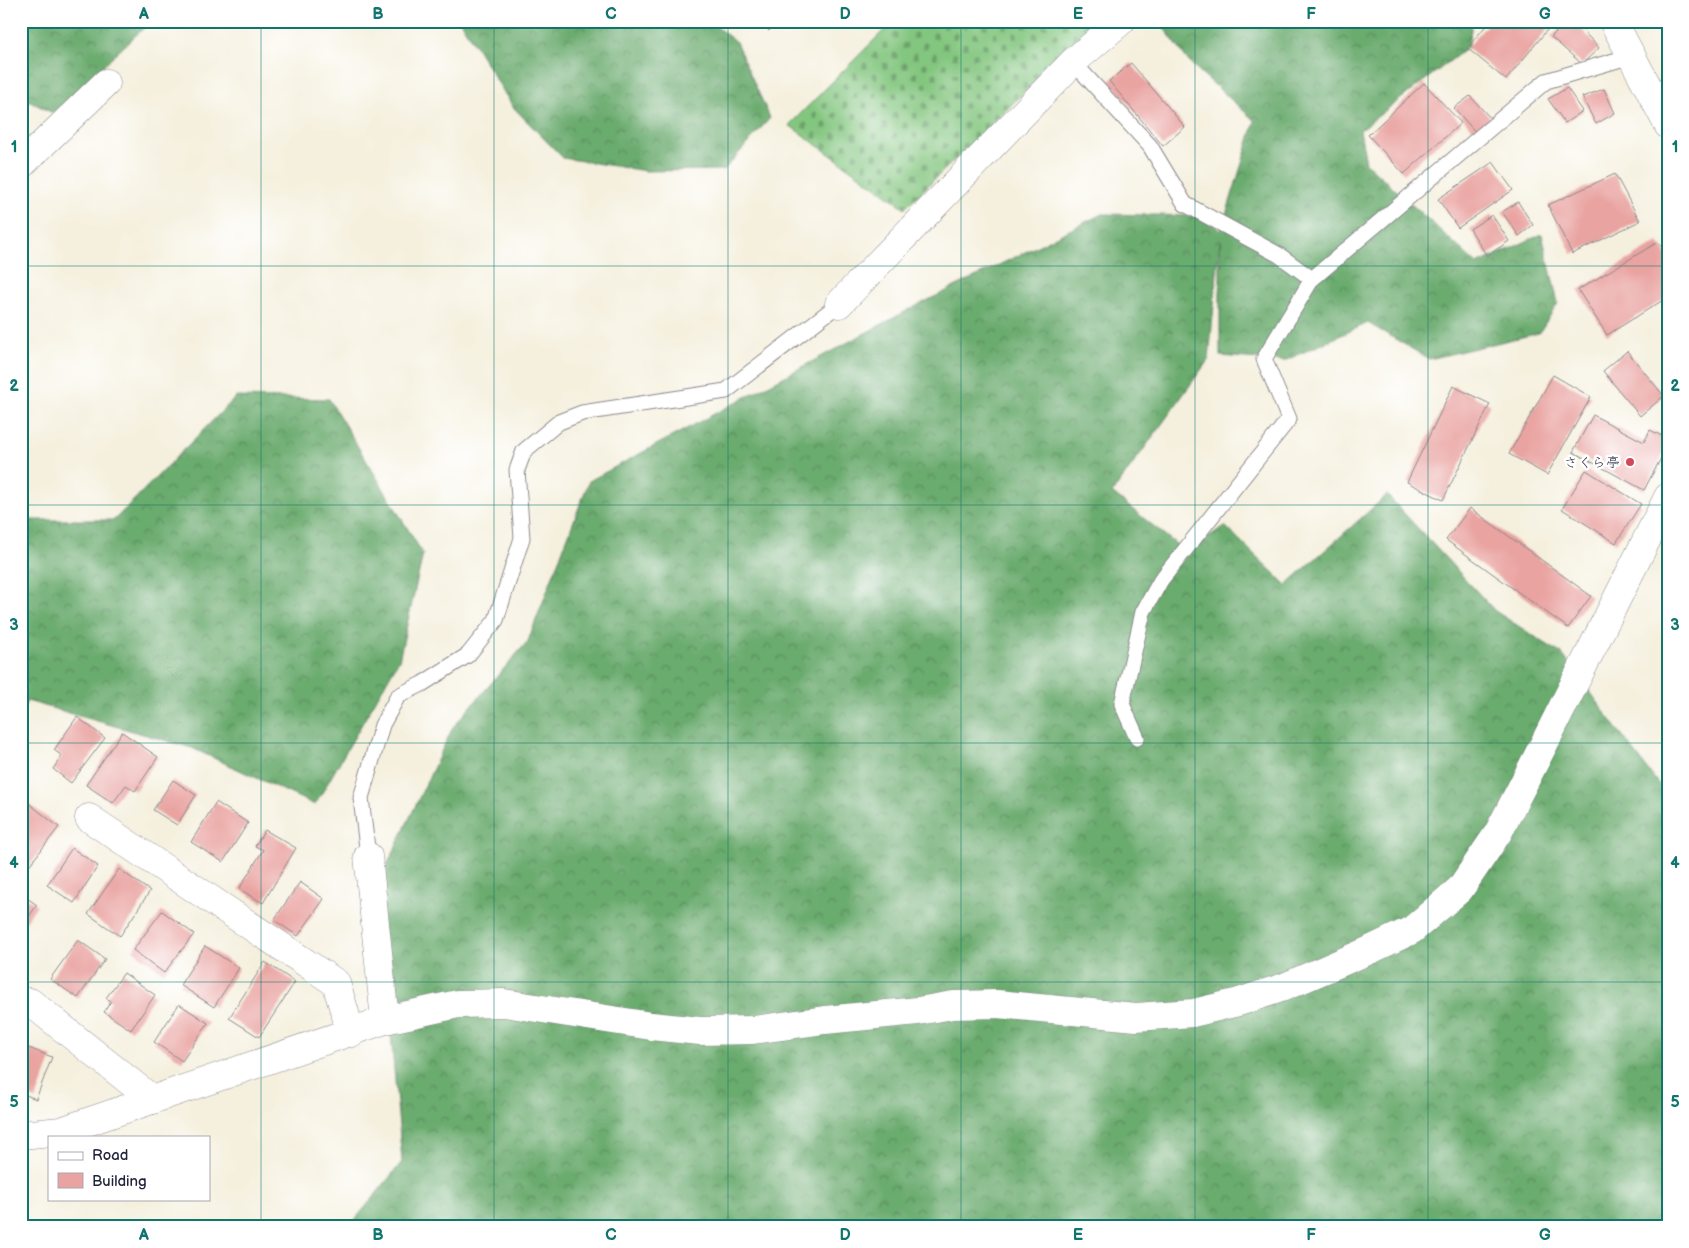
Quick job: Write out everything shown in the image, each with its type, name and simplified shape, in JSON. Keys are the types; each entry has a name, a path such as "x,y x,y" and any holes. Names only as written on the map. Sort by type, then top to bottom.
{"street":[{"path":"839,304 1074,62 1121,21"},
{"path":"1613,21 1668,125"},
{"path":"21,165 106,83"},
{"path":"21,1134 61,1131 385,1020 458,1004 504,1003 651,1026 700,1031 753,1030 825,1020 918,1011 953,1005 997,1004 1136,1017 1194,1013 1239,1002 1284,987 1412,930 1460,889 1498,833 1668,497"},
{"path":"89,818 336,983 351,1032"},
{"path":"368,856 385,1020"},
{"path":"30,1002 153,1100"}],"lane":[{"path":"1137,738 1122,704 1143,612 1161,580 1289,419 1264,359 1312,279 1546,81 1631,56"},
{"path":"1074,62 1150,146 1185,204 1279,255 1312,279"},
{"path":"368,856 362,798 382,725 398,696 422,684 468,655 496,620 522,538 517,470 524,451 559,422 582,413 726,391 839,304"}],"green space":[{"path":"21,21 151,21 53,113 21,97"},
{"path":"460,21 709,21 736,42 770,118 724,170 646,171 563,158 513,107"},
{"path":"893,21 1098,21 905,208 789,125"},
{"path":"1159,21 1473,21 1467,48 1360,130 1366,163 1477,264 1542,234 1558,303 1539,333 1429,359 1368,323 1284,361 1220,356 1220,240 1209,359 1112,493 1185,551 1225,526 1286,585 1387,495 1495,611 1562,654 1668,797 1668,1227 349,1227 402,1162 378,884 453,727 528,641 589,481 914,307 1102,214 1205,216 1221,231 1255,121 1189,62"},
{"path":"236,397 329,399 423,554 399,660 315,805 192,748 27,701 21,713 21,520 114,520"}],"building":[{"path":"760,21 777,21 769,31"},
{"path":"1490,21 1538,21 1548,29 1506,80 1467,48"},
{"path":"1567,21 1574,21 1599,48 1582,64 1551,37"},
{"path":"1131,63 1185,127 1163,146 1109,81"},
{"path":"1424,83 1461,123 1404,174 1368,135"},
{"path":"1567,88 1583,111 1565,123 1548,99"},
{"path":"1604,89 1615,113 1596,124 1582,97"},
{"path":"1470,96 1493,121 1478,135 1454,108"},
{"path":"1493,162 1513,190 1458,228 1438,199"},
{"path":"1615,174 1640,221 1572,254 1548,205"},
{"path":"1518,202 1533,225 1519,236 1502,212"},
{"path":"1492,215 1509,241 1487,256 1470,229"},
{"path":"1658,242 1668,256 1668,297 1607,335 1578,290"},
{"path":"1627,351 1664,396 1640,416 1603,371"},
{"path":"1553,375 1591,397 1547,475 1509,454"},
{"path":"1453,386 1490,404 1443,500 1407,482"},
{"path":"1593,415 1644,442 1650,430 1668,439 1668,445 1644,490 1573,452"},
{"path":"1586,470 1641,504 1616,543 1562,509"},
{"path":"1470,508 1591,596 1568,628 1446,540"},
{"path":"77,717 105,738 71,783 53,769 62,756 54,750"},
{"path":"122,732 158,757 135,791 126,785 113,803 86,785"},
{"path":"173,780 196,795 177,825 153,810"},
{"path":"27,802 59,827 21,876 21,810"},
{"path":"216,802 248,823 223,862 191,842"},
{"path":"265,830 296,848 263,903 239,889 263,850 255,846"},
{"path":"72,848 98,866 74,903 47,885"},
{"path":"119,869 150,891 120,936 88,914"},
{"path":"300,882 324,899 298,936 274,920"},
{"path":"21,894 37,905 21,928"},
{"path":"162,911 194,934 164,973 133,950"},
{"path":"78,940 105,959 78,998 50,979"},
{"path":"205,946 239,968 214,1007 180,985"},
{"path":"265,962 295,982 259,1037 229,1018"},
{"path":"124,973 155,995 131,1030 104,1012 111,1001 106,998"},
{"path":"179,1004 208,1023 182,1061 154,1042"},
{"path":"21,1045 52,1057 36,1099 21,1093"}],"place":[{"name":"さくら亭","path":"1630,462"}]}
